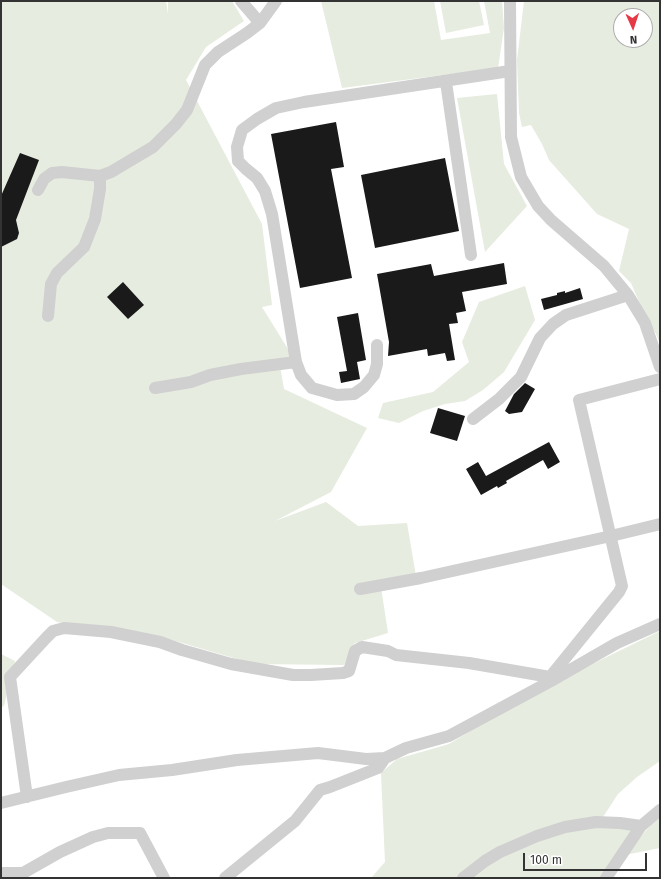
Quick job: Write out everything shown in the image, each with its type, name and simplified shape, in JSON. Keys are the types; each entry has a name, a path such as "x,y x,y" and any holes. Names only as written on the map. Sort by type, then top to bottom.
{"street":[{"path":"241,1 260,23"},
{"path":"38,190 44,179 52,173 62,172 100,176 111,172 153,147 176,124 187,110 206,65 218,52 260,23 276,1"},
{"path":"510,1 511,137 522,177 538,206 551,220 604,266 628,295 645,323 660,368"},
{"path":"377,345 377,364 374,375 364,387 354,394 338,395 312,388 301,375 296,362 270,208 265,191 257,178 246,170 238,160 237,148 242,130 276,108 304,102 446,82 510,71"},
{"path":"446,82 471,255"},
{"path":"48,316 51,284 57,273 84,246 95,219 100,189 100,176"},
{"path":"473,419 500,399 521,377 540,338 553,324 566,315 628,295"},
{"path":"155,388 191,382 210,375 241,369 296,362"},
{"path":"551,679 619,592 622,586 579,400 660,379"},
{"path":"360,589 421,578 660,524"},
{"path":"1,803 66,786 119,775 172,770 237,760 318,753 366,759 385,758 406,748 449,736 617,643 660,624"},
{"path":"27,797 10,676 53,631 64,628 111,632 160,642 231,664 293,675 343,673 348,671 355,652 362,647 388,651 396,654 469,663 551,679"},
{"path":"224,878 295,820 320,790 378,768 385,758"},
{"path":"606,878 641,826 660,810"},
{"path":"463,878 500,852 537,836 565,827 596,822 641,826"},
{"path":"1,873 23,873 60,852 93,837 108,834 140,834 164,878"}],"shaded area":[{"path":"1,1 166,1 168,14 168,1 232,1 244,21 206,47 186,80 262,224 272,305 262,307 296,362 280,366 284,389 367,428 331,492 275,521 326,502 358,526 407,523 416,576 380,581 388,633 355,643 351,648 344,665 254,664 162,637 57,622 1,584"},
{"path":"321,1 434,1 441,40 490,33 484,1 502,1 504,28 498,68 342,88"},
{"path":"440,1 479,1 484,25 446,33"},
{"path":"524,1 660,1 660,344 631,283 619,271 629,229 597,214 549,160 531,125 522,127 519,113 517,60"},
{"path":"497,94 504,164 527,206 485,252 457,98"},
{"path":"525,286 535,320 504,372 483,390 465,401 445,404 423,411 399,423 378,418 383,403 433,392 469,362 462,342 479,302"},
{"path":"660,631 660,761 637,777 618,794 603,817 634,827 600,878 371,878 385,862 381,773 397,759 449,744 537,691"},
{"path":"1,654 15,661 4,706 1,707"},
{"path":"660,818 660,848 625,855 649,827"}],"building":[{"path":"336,122 344,167 331,169 352,278 300,288 271,134"},
{"path":"20,153 39,160 16,220 19,233 17,239 1,247 1,196"},
{"path":"445,158 459,231 375,248 361,175"},
{"path":"504,263 507,284 462,292 466,311 456,313 458,323 449,324 455,360 447,361 445,353 428,356 427,349 388,356 389,342 377,274 431,264 434,276"},
{"path":"123,282 144,305 128,319 107,297"},
{"path":"580,288 583,299 544,310 541,299 557,295 557,293 565,291 565,293"},
{"path":"358,313 366,360 357,362 360,379 341,383 339,372 347,371 337,317"},
{"path":"525,383 535,389 522,412 509,414 505,411 514,394"},
{"path":"438,408 465,416 457,441 430,433"},
{"path":"549,442 560,462 548,469 543,460 506,481 507,483 498,488 497,486 481,495 466,469 478,462 486,476"}]}
